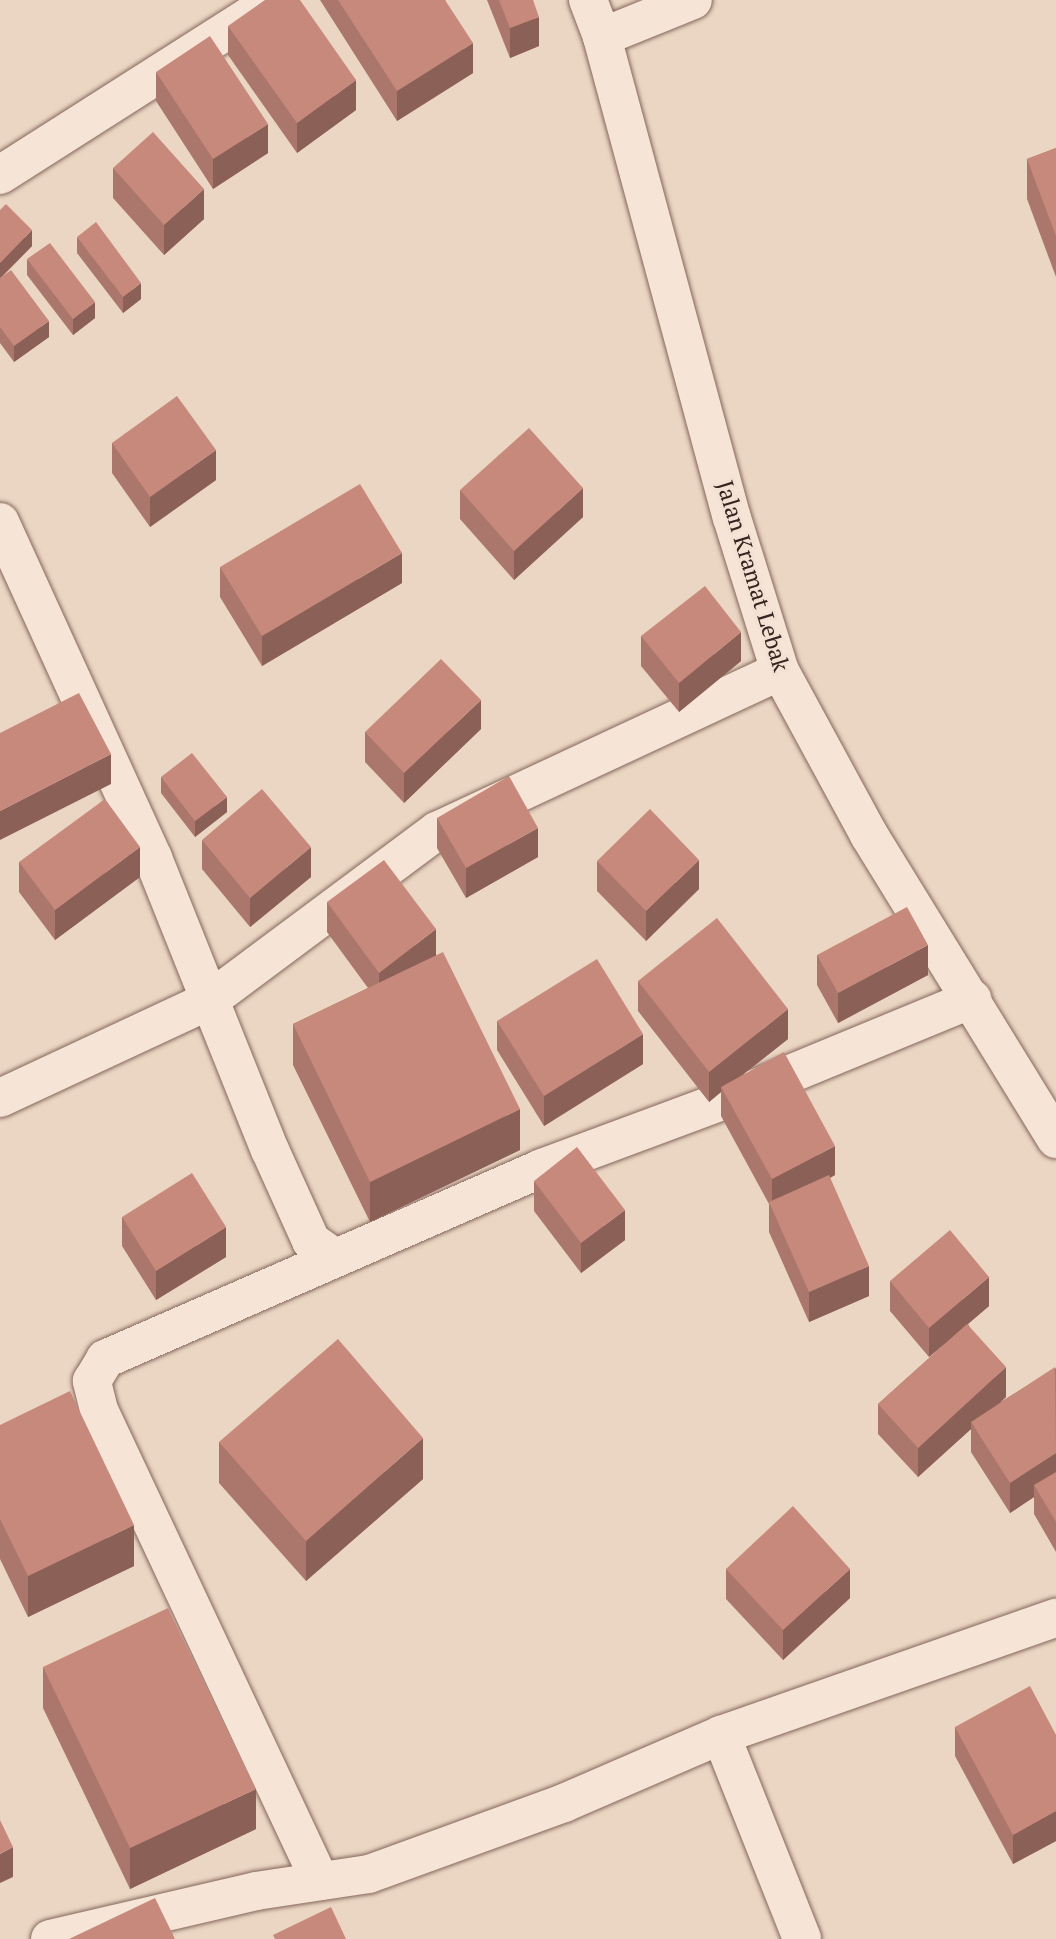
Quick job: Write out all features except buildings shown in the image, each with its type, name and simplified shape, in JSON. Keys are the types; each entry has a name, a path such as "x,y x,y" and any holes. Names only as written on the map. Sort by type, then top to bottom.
{"street":[{"path":"0,174 275,0"},
{"name":"Jalan Kramat Lebak","path":"588,0 602,37 732,518 780,671 869,835 1056,1139"},
{"path":"602,37 693,0"},
{"path":"0,522 16,597 153,858 311,1241 334,1257"},
{"path":"0,1097 210,1000 438,831 780,671"},
{"path":"320,1881 99,1410 92,1381 105,1359 542,1168 744,1093 972,999"},
{"path":"50,1939 243,1894 369,1874 466,1841 721,1735 1056,1618"},
{"path":"721,1735 802,1939"}]}
